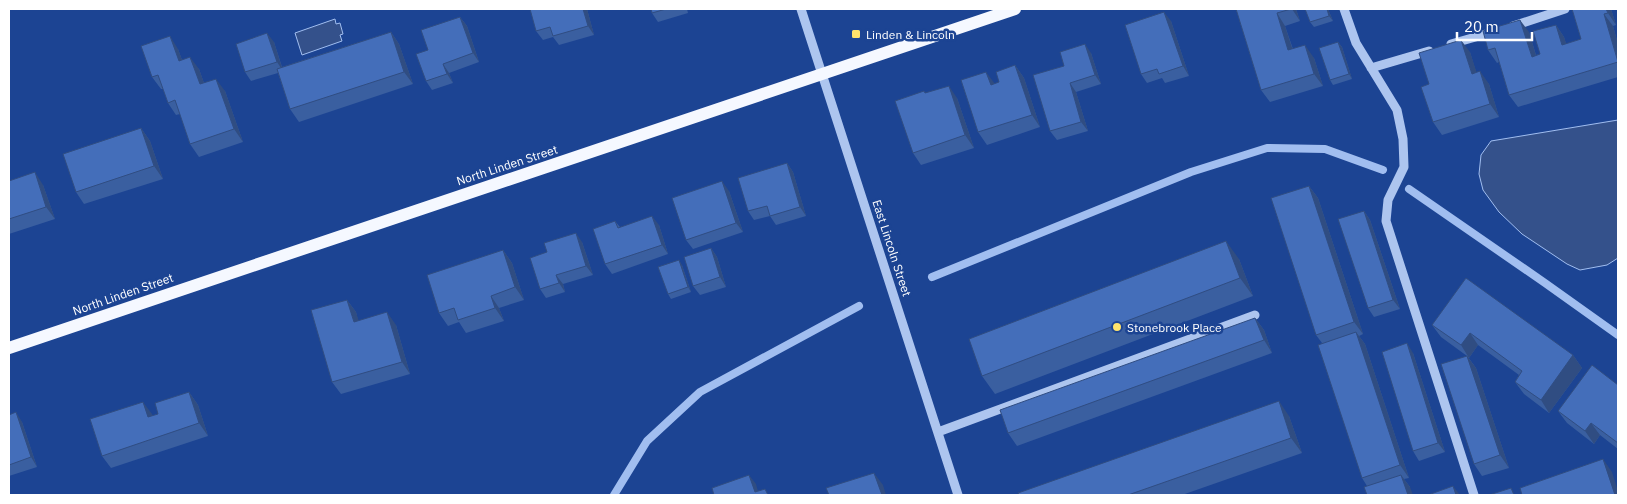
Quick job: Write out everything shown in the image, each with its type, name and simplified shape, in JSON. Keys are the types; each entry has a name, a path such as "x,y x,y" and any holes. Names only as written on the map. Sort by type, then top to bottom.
{"main road":[{"name":"North Linden Street","path":"9,348 283,254 823,75 1015,9"}],"street":[{"name":"East Lincoln Street","path":"801,9 958,495"},
{"path":"1344,9 1356,43 1397,110 1403,139 1404,167 1388,200 1386,221 1474,495"},
{"path":"1371,68 1565,9"},
{"path":"938,432 1255,315"}],"water":[{"path":"335,19 336,24 340,23 343,34 340,35 342,41 302,55 295,33"},
{"path":"1618,120 1618,258 1607,265 1580,270 1567,264 1522,234 1499,212 1483,190 1479,174 1481,155 1491,141"}],"building":[{"path":"530,9 583,9 588,26 553,36 550,27 536,31"},
{"path":"651,9 666,9 652,13"},
{"path":"1236,9 1291,9 1277,13 1288,50 1305,45 1314,74 1261,90"},
{"path":"1305,9 1327,9 1329,16 1310,22"},
{"path":"1572,9 1606,9 1608,13 1604,14 1618,62 1509,95 1495,48 1488,50 1483,31 1520,20 1532,57 1540,54 1533,31 1556,25 1562,45 1581,39"},
{"path":"1164,12 1183,66 1159,74 1157,69 1141,74 1125,25"},
{"path":"460,17 473,53 443,64 447,74 426,81 416,54 428,50 421,30"},
{"path":"391,32 404,72 290,109 277,69"},
{"path":"267,33 277,62 245,72 236,44"},
{"path":"170,36 179,61 190,57 200,84 216,79 234,129 190,144 175,100 168,103 158,75 152,77 141,46"},
{"path":"1461,40 1472,74 1480,71 1490,104 1433,122 1421,87 1429,84 1419,53"},
{"path":"1338,42 1349,74 1330,80 1319,48"},
{"path":"1085,44 1095,75 1070,83 1081,122 1050,131 1033,75 1064,66 1060,52"},
{"path":"1015,65 1032,115 978,132 961,80 986,72 991,85 999,82 996,72"},
{"path":"949,86 965,135 913,153 895,101 924,91 925,93"},
{"path":"141,128 154,166 76,192 63,154"},
{"path":"787,163 800,207 770,216 767,206 748,211 738,178"},
{"path":"35,172 46,207 9,219 9,181"},
{"path":"722,181 736,223 686,240 672,198"},
{"path":"1309,186 1354,322 1316,335 1271,198"},
{"path":"1364,211 1393,300 1368,308 1338,219"},
{"path":"652,216 662,245 605,264 593,229 615,221 618,228"},
{"path":"576,233 586,266 556,275 559,283 540,289 530,258 547,252 544,243"},
{"path":"1226,241 1240,278 982,376 969,339"},
{"path":"711,248 720,277 693,286 684,257"},
{"path":"503,250 515,287 491,296 495,308 458,320 454,308 439,313 427,275"},
{"path":"679,260 688,287 668,294 658,267"},
{"path":"1466,278 1573,355 1541,400 1515,382 1522,371 1470,333 1461,345 1432,325"},
{"path":"347,300 354,322 387,312 402,362 332,382 311,310"},
{"path":"1255,318 1264,340 1008,433 1000,410"},
{"path":"1356,332 1400,465 1362,478 1318,345"},
{"path":"1407,343 1438,443 1413,451 1382,352"},
{"path":"1467,356 1500,455 1474,464 1441,364"},
{"path":"1592,365 1618,385 1618,443 1591,423 1585,431 1558,411"},
{"path":"189,392 199,423 102,456 90,419 143,402 148,417 158,414 155,403"},
{"path":"1279,401 1291,438 1128,495 1019,495 1018,493"},
{"path":"16,412 31,457 9,465 9,415"},
{"path":"1603,459 1615,495 1522,495 1520,488"},
{"path":"874,473 882,495 829,495 826,488"},
{"path":"749,475 755,492 765,489 768,495 714,495 712,488"},
{"path":"1401,475 1408,495 1367,495 1364,487"},
{"path":"1453,486 1456,495 1428,495"},
{"path":"1511,488 1514,495 1489,495"}],"waterway":[{"path":"932,277 1191,172 1267,148 1325,149 1383,170"},
{"path":"1409,189 1618,335"},
{"path":"614,495 647,441 700,392 859,306"}],"place":[{"name":"Linden & Lincoln","path":"856,34"},
{"name":"Stonebrook Place","path":"1117,327"}]}
